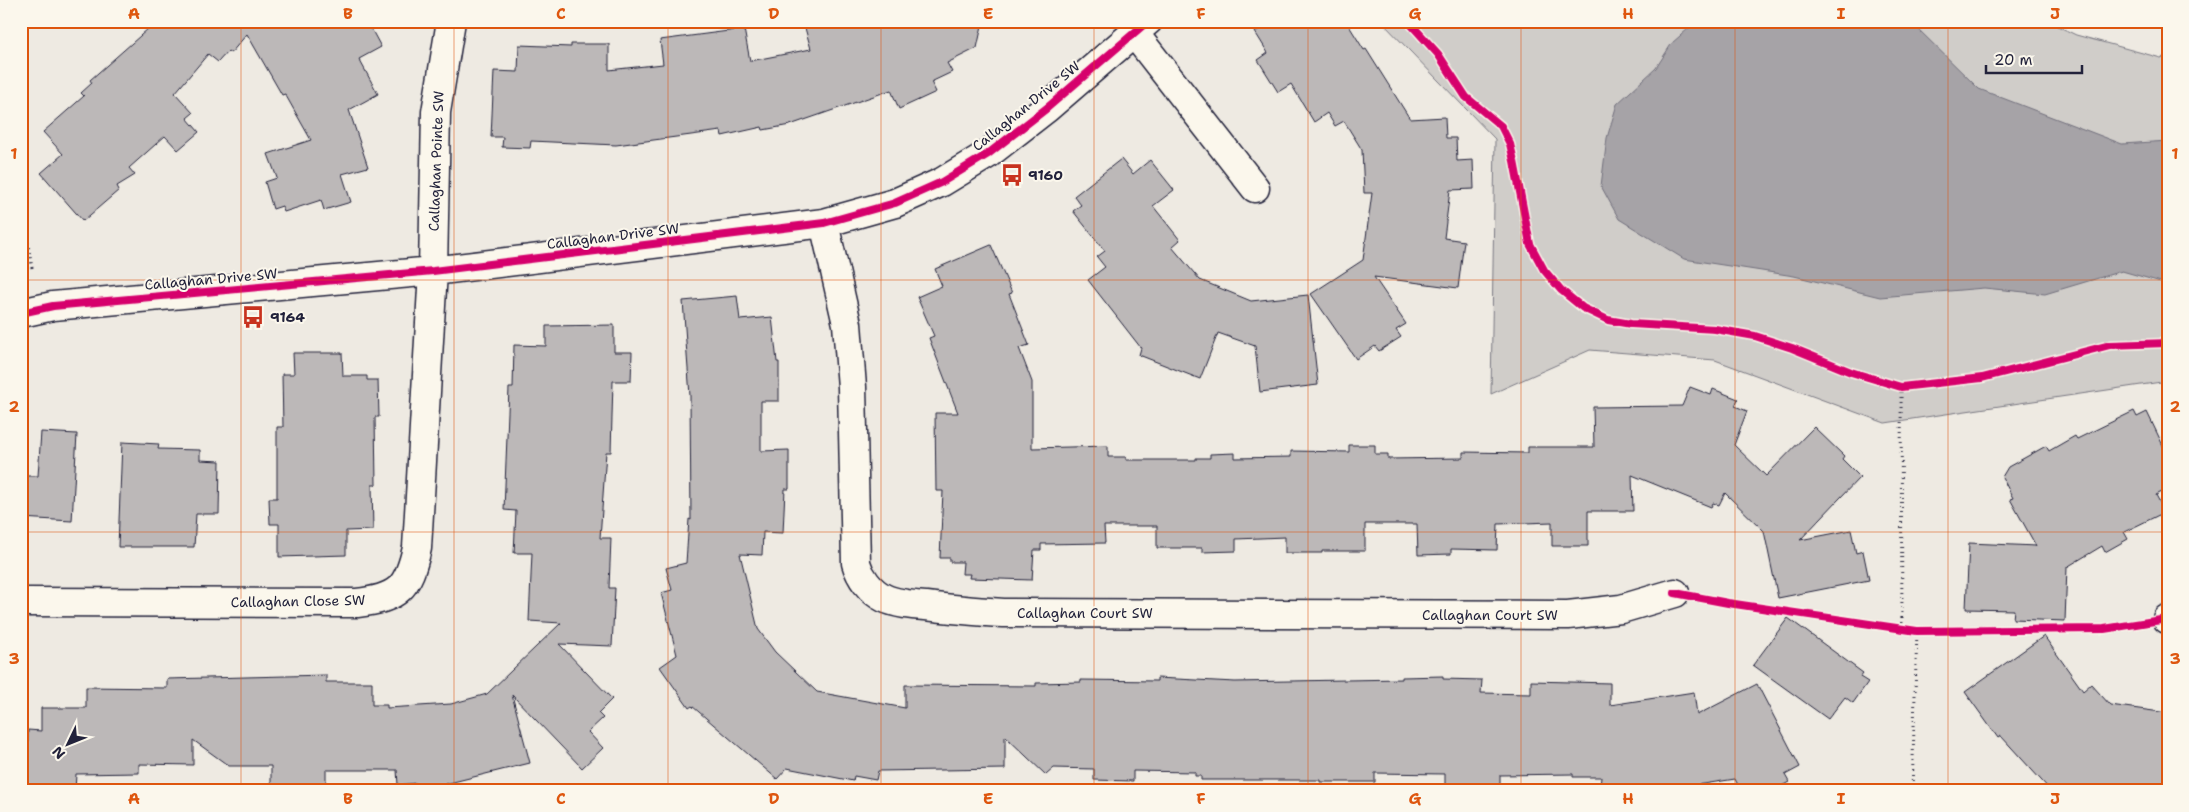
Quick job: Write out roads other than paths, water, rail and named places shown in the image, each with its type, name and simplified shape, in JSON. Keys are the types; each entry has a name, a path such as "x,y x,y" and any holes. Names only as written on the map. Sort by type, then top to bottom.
{"street":[{"name":"Callaghan Pointe SW","path":"433,272 436,112 440,77 451,21"},
{"name":"Callaghan Drive SW","path":"21,313 53,306 433,272 824,223 894,203 942,182 988,154 1141,27 1254,188"},
{"name":"Callaghan Court SW","path":"824,223 847,324 852,387 856,563 860,575 871,588 884,598 900,603 1004,613 1568,615 1621,609 1675,593"},
{"name":"Callaghan Close SW","path":"21,602 357,602 391,596 403,586 413,568 417,548 433,272"}],"place":[{"name":"9160","path":"1012,175"},
{"name":"9164","path":"253,317"}]}
